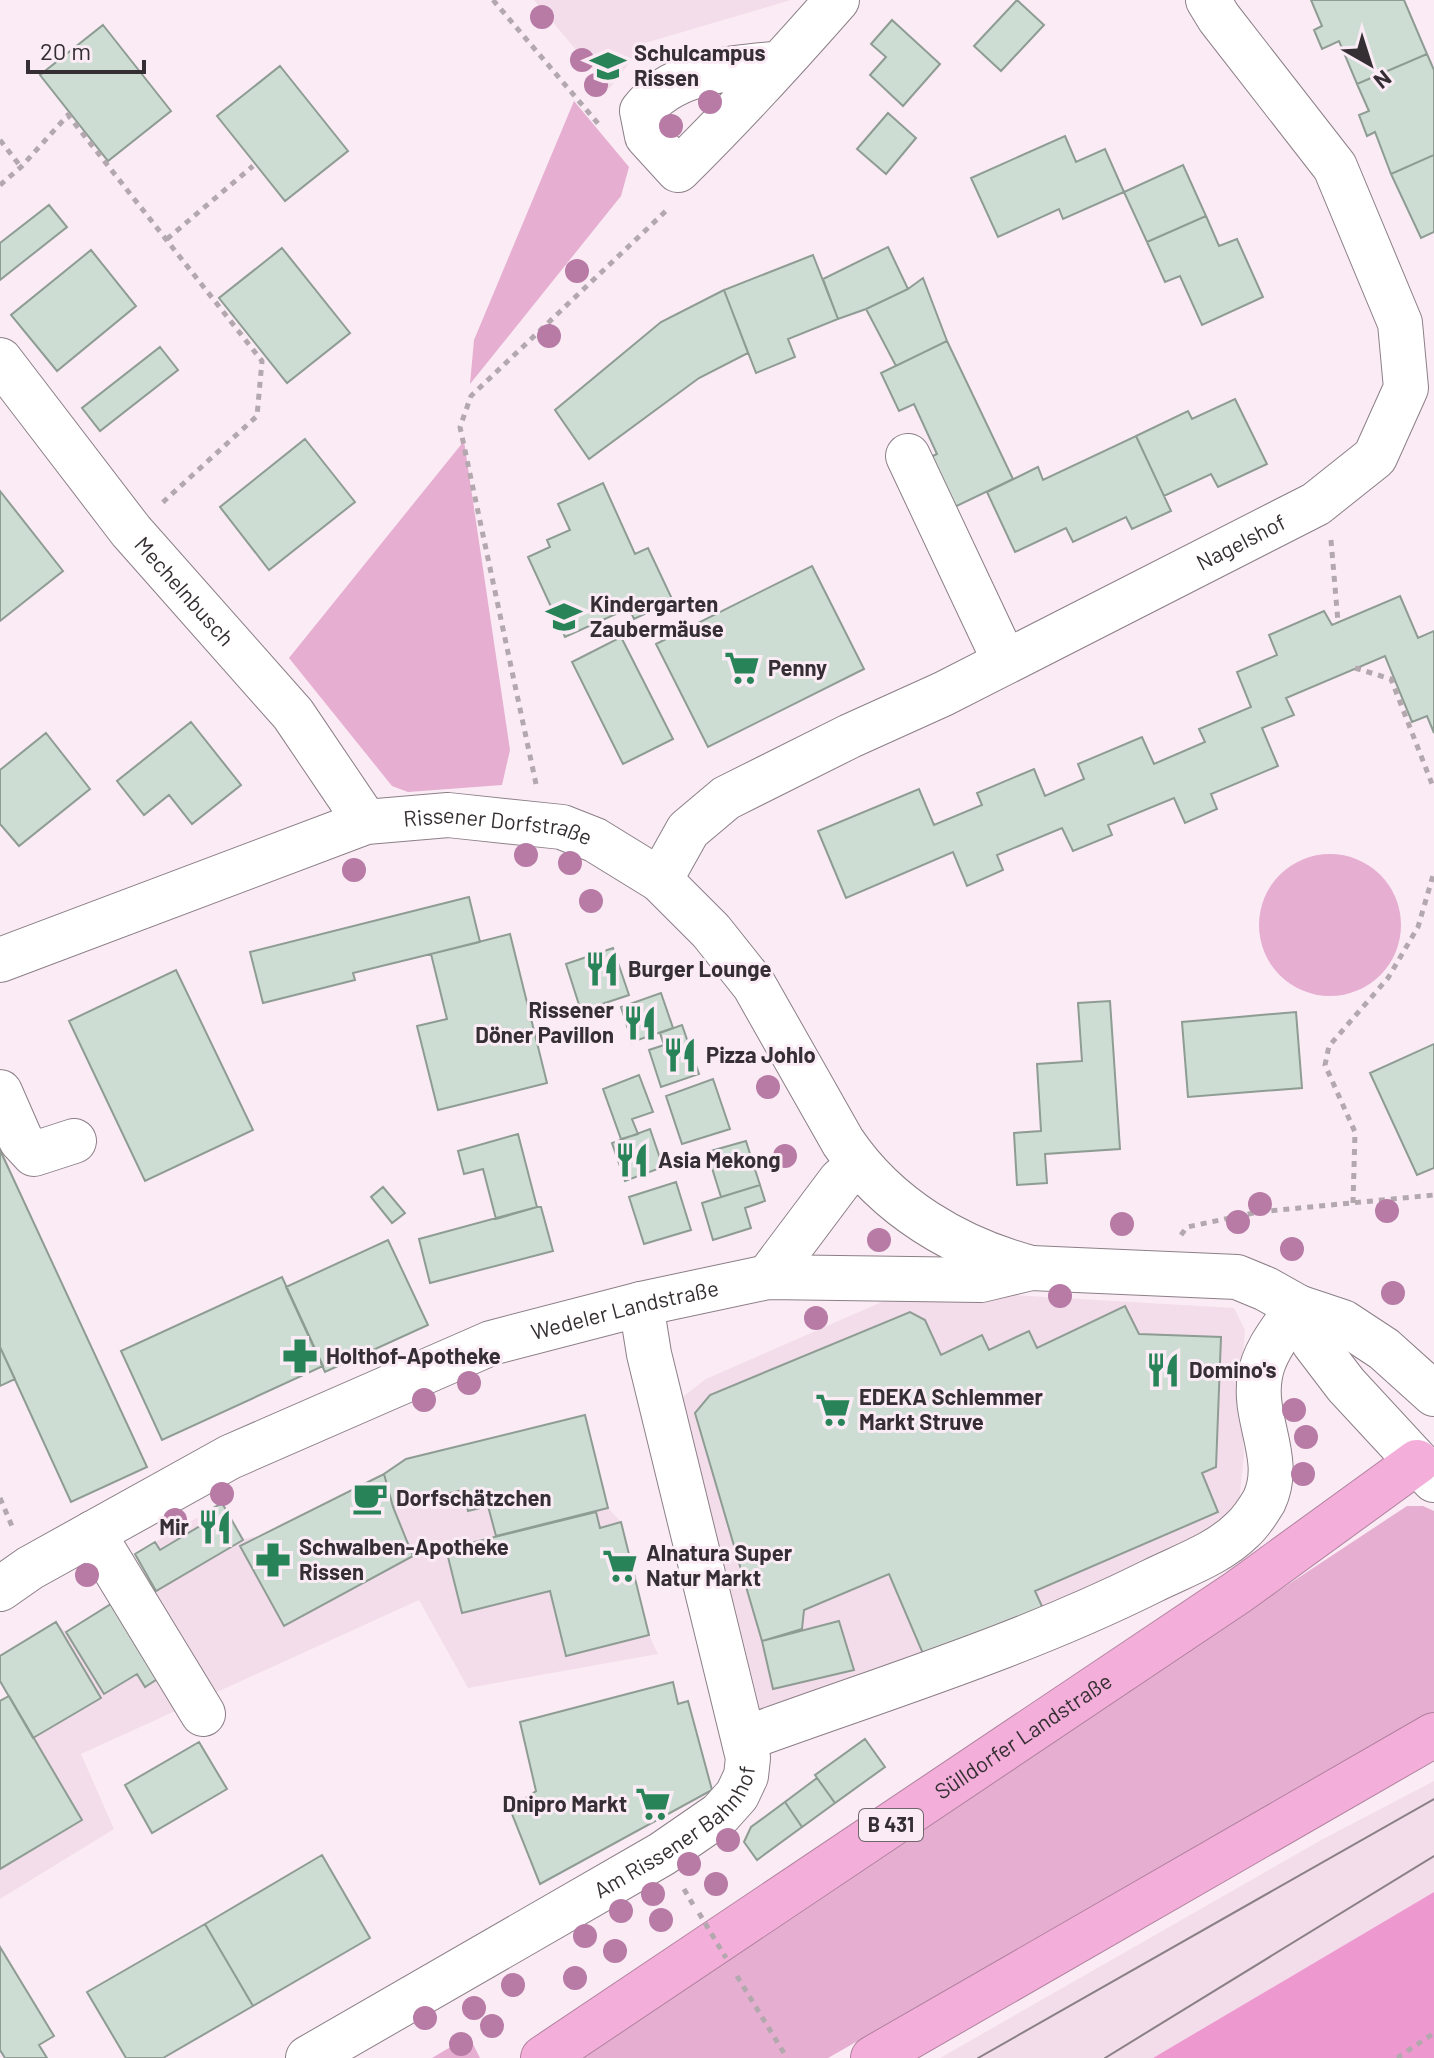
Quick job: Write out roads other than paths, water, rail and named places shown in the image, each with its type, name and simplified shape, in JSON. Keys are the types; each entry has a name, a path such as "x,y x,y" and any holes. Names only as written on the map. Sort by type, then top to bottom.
{"highway":[{"name":"Sülldorfer Landstraße","path":"543,2058 1238,1592 1425,1471"},
{"path":"873,2058 1434,1735"}],"street":[{"path":"780,63 690,77 665,88 652,97 642,111 647,136 678,170 780,63 837,0"},
{"name":"Nagelshof","path":"660,880 688,830 726,798 1005,662 1316,504 1375,457 1406,388 1400,323 1335,167 1208,0"},
{"name":"Mechelnbusch","path":"0,360 131,531 293,714 366,822"},
{"path":"908,456 1005,662"},
{"name":"Rissener Dorfstraße","path":"0,960 366,822 448,815 562,827 595,840 660,880 711,931 754,985 811,1088 858,1164 888,1196 950,1236 1004,1261 1031,1268"},
{"path":"0,1092 21,1140 34,1154 74,1141"},
{"path":"768,1277 840,1181 858,1164"},
{"name":"Wedeler Landstraße","path":"0,1589 30,1568 230,1457 491,1343 641,1304 768,1277 981,1280 1031,1268 1237,1277 1298,1307 1343,1322 1384,1349 1434,1394"},
{"name":"Am Rissener Bahnhof","path":"308,2058 662,1854 720,1814 737,1795 746,1776 748,1758 744,1739 649,1354 641,1304"},
{"path":"1298,1307 1314,1343 1346,1385 1425,1471"},
{"path":"744,1739 1085,1615 1216,1549 1241,1531 1265,1499 1271,1480 1272,1462 1258,1394 1260,1373 1270,1349 1298,1307"},
{"path":"93,1533 203,1714"}],"tram line":[{"path":"978,2058 1434,1799"},
{"path":"1105,2058 1434,1856"}],"place":[{"name":"Schulcampus Rissen","path":"608,66"},
{"name":"Kindergarten Zaubermäuse","path":"564,617"},
{"name":"Penny","path":"742,668"},
{"name":"Burger Lounge","path":"602,969"},
{"name":"Rissener Döner Pavillon","path":"640,1023"},
{"name":"Pizza Johlo","path":"680,1055"},
{"name":"Asia Mekong","path":"632,1160"},
{"name":"Holthof-Apotheke","path":"300,1356"},
{"name":"Domino's","path":"1163,1370"},
{"name":"EDEKA Schlemmer Markt Struve","path":"833,1410"},
{"name":"Dorfschätzchen","path":"370,1498"},
{"name":"Mir","path":"215,1527"},
{"name":"Schwalben-Apotheke Rissen","path":"273,1560"},
{"name":"Alnatura Super Natur Markt","path":"620,1566"},
{"name":"Dnipro Markt","path":"653,1804"}]}
